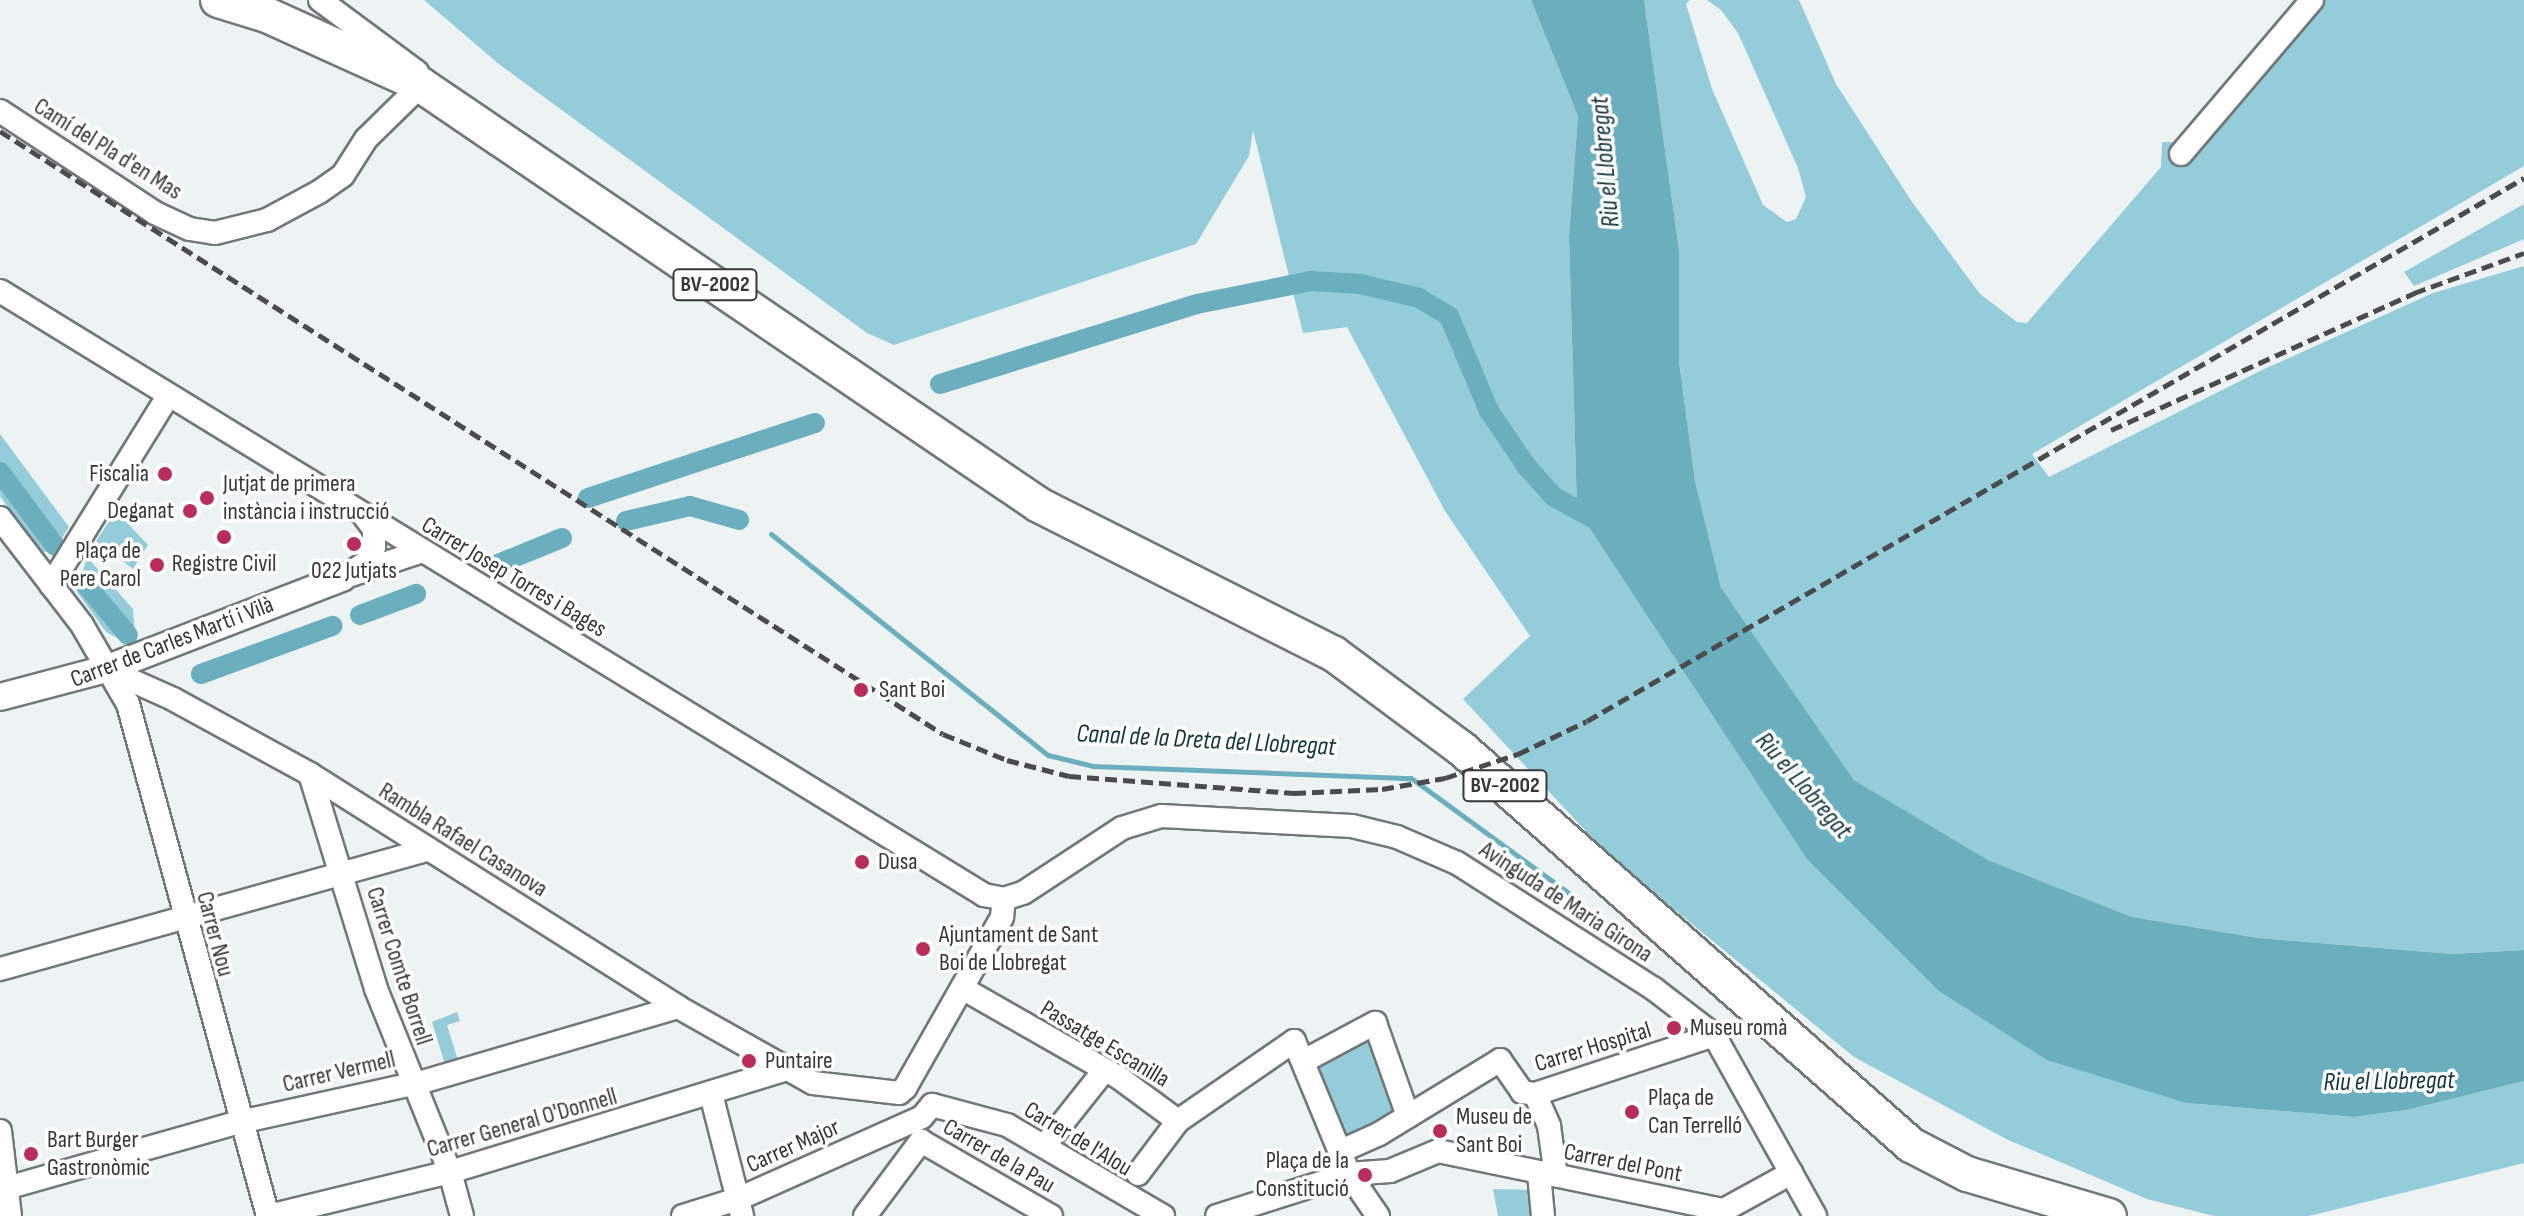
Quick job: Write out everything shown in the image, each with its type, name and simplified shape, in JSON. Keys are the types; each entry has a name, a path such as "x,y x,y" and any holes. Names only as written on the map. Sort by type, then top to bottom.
{"main road":[{"name":"BV-2002","path":"218,0 267,15 421,85 491,129 1039,505 1274,620 1381,685 1462,749 1716,979 1928,1158 2109,1216"}],"street":[{"path":"320,0 491,129"},
{"path":"2181,154 2312,0"},
{"name":"Camí del Pla d'en Mas","path":"0,111 155,213 190,229 215,233 267,220 319,192 343,175 366,139 421,85"},
{"name":"Carrer Josep Torres i Bages","path":"0,291 973,889 1004,899"},
{"path":"51,585 168,396"},
{"name":"Carrer de Carles Martí i Vilà","path":"342,578 367,562 374,547 374,529 365,517"},
{"name":"Carrer Nou","path":"0,518 51,585 128,704 183,916 269,1216"},
{"name":"Carrer de Carles Martí i Vilà","path":"0,697 106,669 342,578 422,551"},
{"name":"Rambla Rafael Casanova","path":"106,669 173,699 310,774 678,1007 786,1069 813,1083 899,1093 905,1088"},
{"name":"Carrer Comte Borrell","path":"310,774 376,989 407,1072 416,1082 450,1172 462,1216"},
{"name":"Avinguda de Maria Girona","path":"1004,899 1148,818 1352,826 1411,843 1493,881 1675,1003 1714,1035 1815,1216"},
{"path":"0,969 429,849"},
{"path":"865,1216 921,1141 922,1117 905,1088 1002,917 1004,899"},
{"name":"Passatge Escanilla","path":"962,988 1103,1072 1178,1121"},
{"name":"Carrer Vermell","path":"10,1187 240,1122 416,1082 678,1007"},
{"path":"1304,1061 1375,1023 1408,1116"},
{"name":"Carrer Hospital","path":"1340,1150 1379,1134 1500,1060 1522,1092 1535,1094 1714,1035"},
{"path":"1138,1174 1178,1121 1294,1041 1340,1150 1343,1176 1378,1216"},
{"name":"Carrer General O'Donnell","path":"269,1216 450,1172 786,1069"},
{"path":"1045,1145 1103,1072"},
{"path":"711,1094 740,1208"},
{"path":"1535,1094 1549,1126 1543,1216"},
{"name":"Carrer de l'Alou","path":"922,1117 932,1105 979,1115 1045,1145 1163,1216"},
{"name":"Carrer Major","path":"683,1216 740,1208 922,1117"},
{"path":"1,1137 10,1187 10,1216"},
{"name":"Carrer de la Pau","path":"921,1141 1051,1216"},
{"name":"Carrer del Pont","path":"1343,1176 1393,1170 1438,1151 1724,1210 1791,1173"},
{"path":"1217,1216 1343,1176"}],"shaded area":[{"path":"424,0 1531,0 1578,116 1569,236 1577,509 1806,858 2186,1103 2354,1117 2407,1110 2524,1081 2524,1163 2309,1216 2214,1216 2147,1199 2006,1139 1854,1057 1608,855 1463,699 1530,636 1445,511 1347,327 1303,333 1253,130 1249,156 1196,244 894,345 867,333 500,65"},
{"path":"1644,0 1690,0 1686,4 1712,89 1763,205 1787,222 1796,219 1806,197 1798,168 1738,33 1721,10 1707,0 1799,0 1836,84 1912,202 1980,294 2017,322 2027,323 2161,167 2162,142 2177,142 2303,0 2524,0 2524,166 2032,454 2049,477 2262,370 2433,293 2524,266 2524,950 2452,954 2258,938 2132,917 1988,860 1854,780 1721,589 1695,481 1679,361 1679,250"},
{"path":"2524,204 2524,239 2414,286 2404,272"},
{"path":"0,434 69,527 54,551 41,552 0,496"},
{"path":"116,511 148,545 133,569 96,541"},
{"path":"87,557 133,609 135,635 121,640 106,632 77,592"},
{"path":"457,1012 460,1021 447,1025 460,1067 447,1071 432,1022"},
{"path":"1374,1030 1402,1116 1347,1145 1314,1064"},
{"path":"1493,1189 1535,1190 1535,1216 1498,1216"}],"water":[{"name":"Riu el Llobregat","path":"1531,0 1644,0 1679,250 1679,361 1695,481 1721,588 1854,780 1988,860 2132,917 2258,938 2452,954 2524,950 2524,1081 2407,1110 2354,1117 2186,1103 2047,1060 1939,991 1806,858 1577,509 1569,236 1578,116"}],"waterway":[{"name":"Canal de la Dreta del Llobregat","path":"940,384 1197,304 1311,281 1360,284 1419,298 1449,316 1489,411 1527,467 1554,497 1598,521"},
{"name":"Canal de la Dreta del Llobregat","path":"588,498 815,423"},
{"name":"Canal de la Dreta del Llobregat","path":"0,472 55,546"},
{"name":"Canal de la Dreta del Llobregat","path":"626,521 690,506 739,520"},
{"name":"Canal de la Dreta del Llobregat","path":"771,534 1048,755 1093,766 1411,778 1581,902"},
{"name":"Canal de la Dreta del Llobregat","path":"498,564 562,538"},
{"name":"Canal de la Dreta del Llobregat","path":"83,581 128,635"},
{"name":"Canal de la Dreta del Llobregat","path":"360,615 416,594"},
{"name":"Canal de la Dreta del Llobregat","path":"201,674 332,626"}],"railway":[{"path":"0,131 943,734 1007,760 1069,776 1294,793 1382,789 1445,778 1518,754 1587,721 2524,178"},
{"path":"2111,430 2414,293 2524,253"}],"place":[{"name":"Fiscalia","path":"165,474"},
{"name":"Jutjat de primera instància i instrucció","path":"207,498"},
{"name":"Deganat","path":"190,511"},
{"name":"Registre Civil","path":"224,537"},
{"name":"022 Jutjats","path":"354,544"},
{"name":"Plaça de Pere Carol","path":"157,565"},
{"name":"Sant Boi","path":"861,690"},
{"name":"Dusa","path":"862,862"},
{"name":"Ajuntament de Sant Boi de Llobregat","path":"923,949"},
{"name":"Museu romà","path":"1674,1028"},
{"name":"Puntaire","path":"749,1061"},
{"name":"Plaça de Can Terrelló","path":"1632,1112"},
{"name":"Museu de Sant Boi","path":"1440,1131"},
{"name":"Bart Burger Gastronòmic","path":"31,1154"},
{"name":"Plaça de la Constitució","path":"1365,1175"}]}
